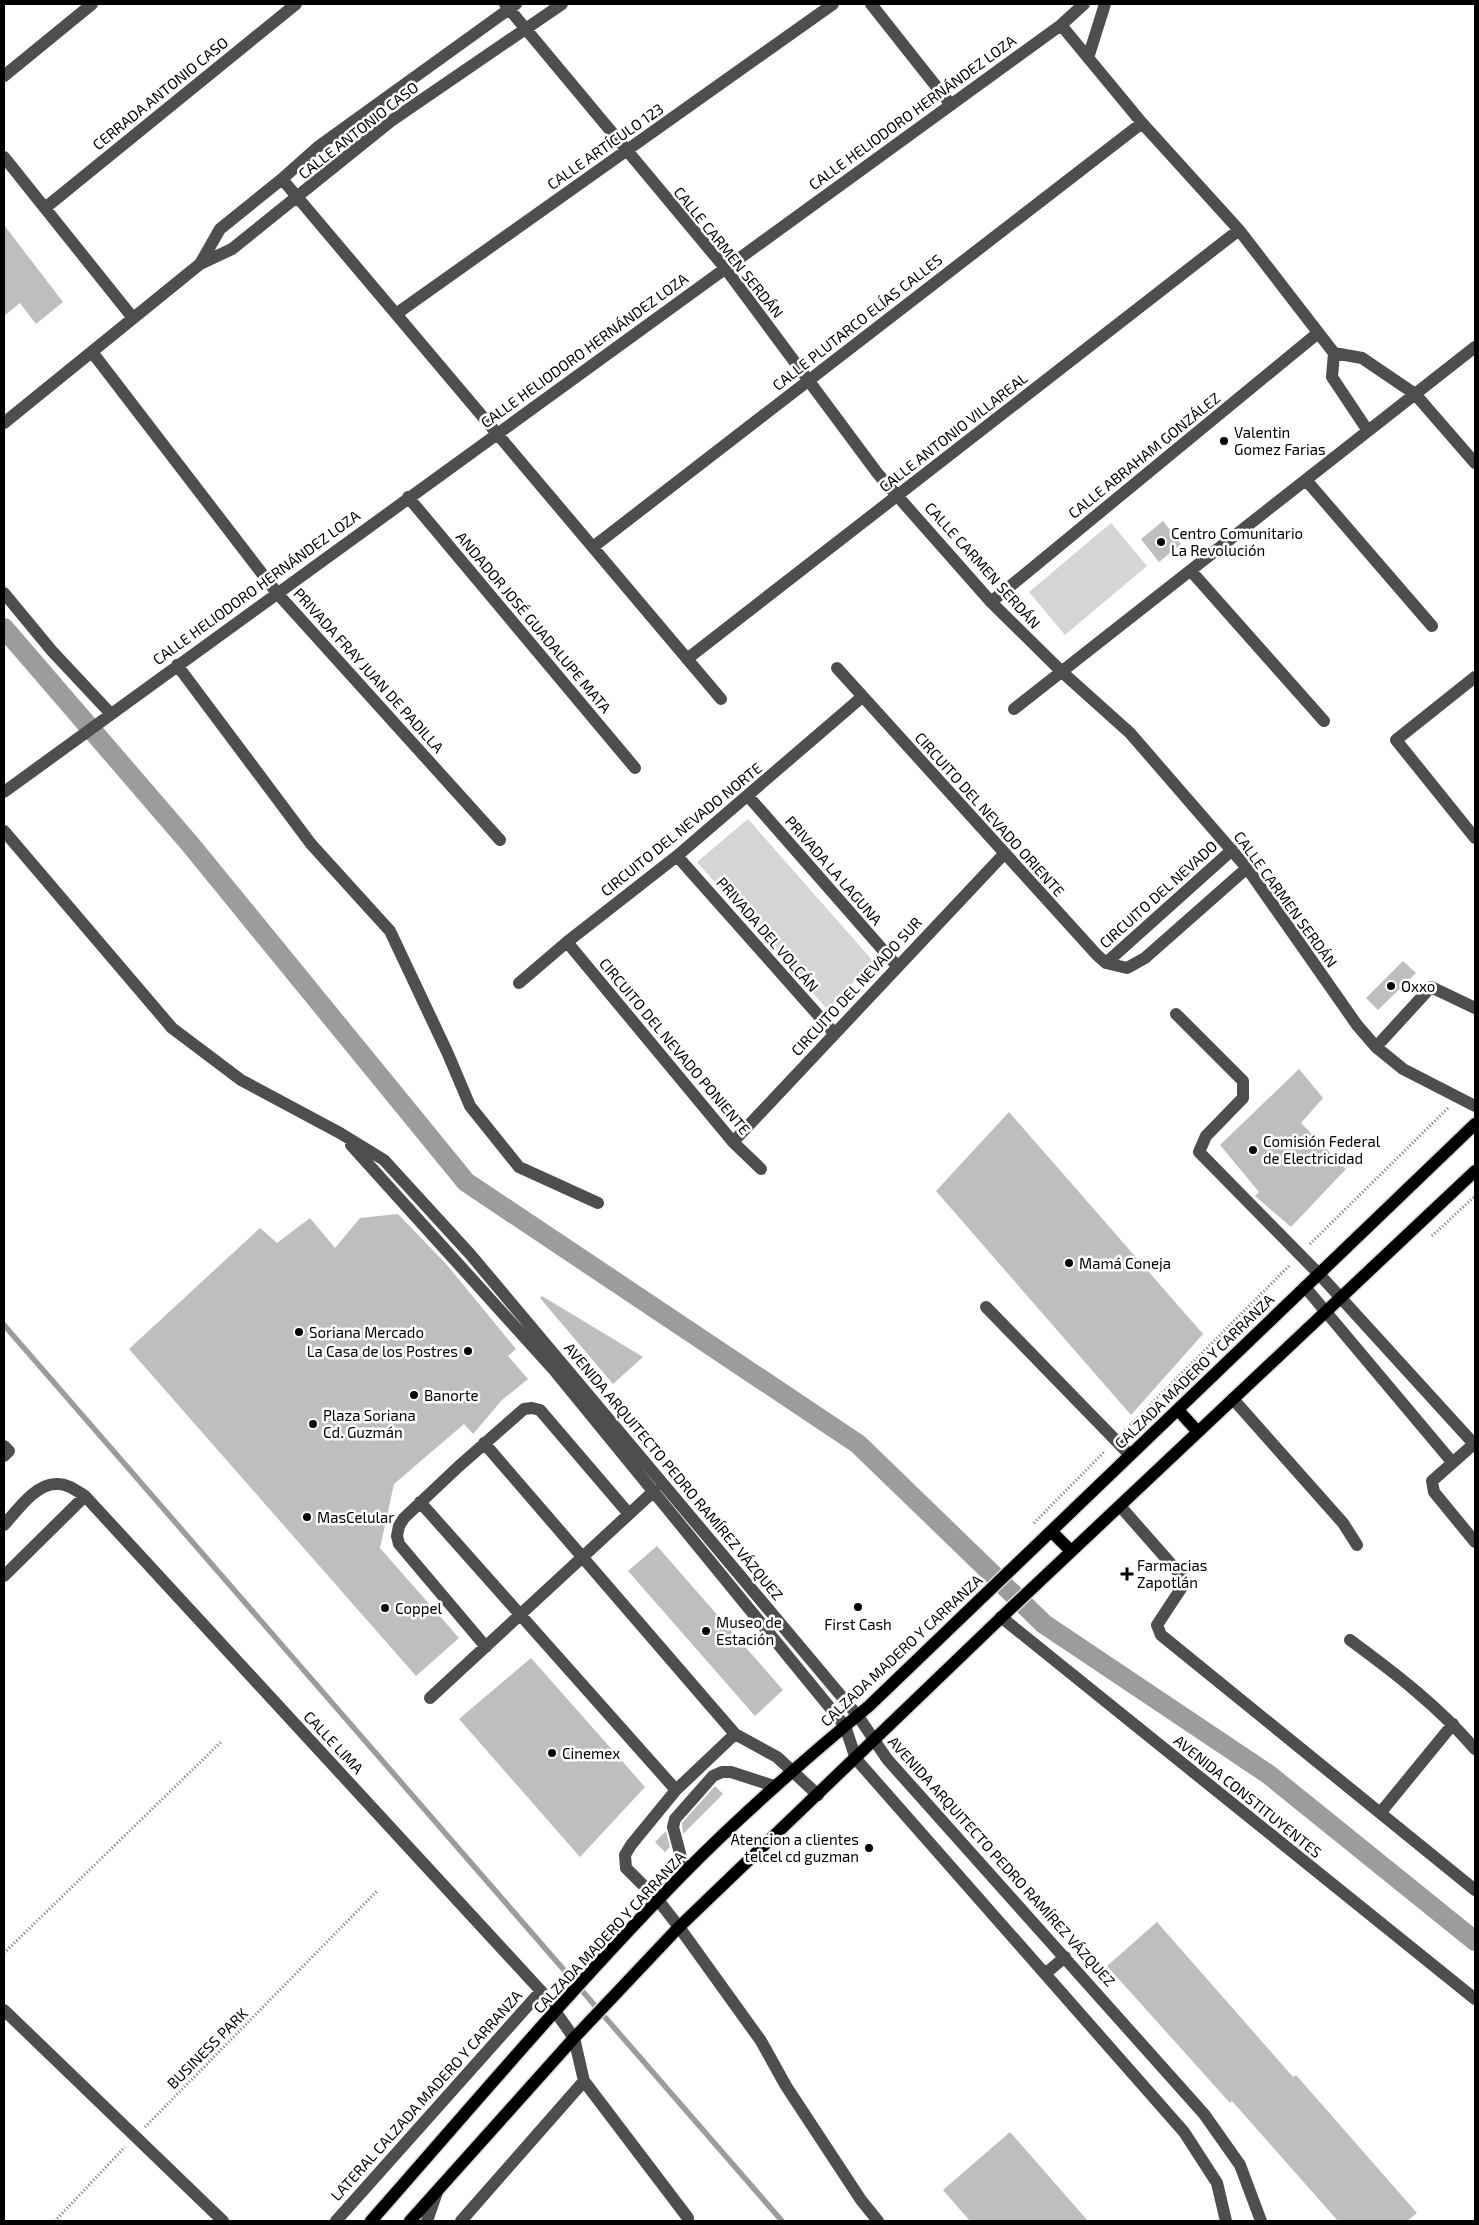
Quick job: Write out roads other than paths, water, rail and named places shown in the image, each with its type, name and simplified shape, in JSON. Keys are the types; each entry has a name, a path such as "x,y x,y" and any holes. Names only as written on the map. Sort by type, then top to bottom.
{"main road":[{"name":"CALZADA MADERO Y CARRANZA","path":"371,2221 610,1952 685,1872 774,1786 858,1716 1475,1124"},
{"path":"410,2221 584,2027 680,1927 1004,1614 1475,1171"},
{"path":"1178,1410 1198,1432"},
{"path":"1051,1531 1071,1551"}],"street":[{"path":"4,76 92,4"},
{"name":"CERRADA ANTONIO CASO","path":"45,208 296,4"},
{"name":"CALLE ANTONIO CASO","path":"4,423 200,264 232,249 298,198 391,121 562,4"},
{"name":"CALLE ARTÍCULO 123","path":"396,314 832,4"},
{"path":"871,4 951,105"},
{"name":"CALLE HELIODORO HERNÁNDEZ LOZA","path":"4,792 1061,25 1084,4"},
{"path":"1088,58 1104,4"},
{"name":"CALLE ANTONIO CASO","path":"200,264 220,229 282,179 319,146 511,5"},
{"name":"CALLE CARMEN SERDÁN","path":"511,5 526,29 724,268 878,474 991,602 1062,672 1130,732 1247,868 1357,1025 1376,1047 1402,1069 1475,1106"},
{"path":"1061,25 1142,123 1239,230 1334,354 1332,377 1368,431"},
{"name":"CALLE PLUTARCO ELÍAS CALLES","path":"593,547 1142,123"},
{"path":"4,157 133,318"},
{"path":"282,179 721,699"},
{"name":"CALLE ANTONIO VILLAREAL","path":"687,659 1239,230"},
{"name":"CALLE ABRAHAM GONZÁLEZ","path":"991,602 1318,333"},
{"path":"1014,709 1475,347"},
{"name":"PRIVADA FRAY JUAN DE PADILLA","path":"92,352 277,593 500,840"},
{"path":"1334,354 1362,358 1415,394 1475,463"},
{"path":"1306,480 1432,626"},
{"name":"ANDADOR JOSÉ GUADALUPE MATA","path":"408,497 635,768"},
{"path":"1191,570 1324,722"},
{"path":"4,593 106,717"},
{"path":"177,665 312,844 390,931 448,1054 470,1106 519,1168 598,1204"},
{"name":"CIRCUITO DEL NEVADO ORIENTE","path":"837,668 1004,854 1106,963"},
{"path":"1475,678 1396,740 1475,838"},
{"name":"CIRCUITO DEL NEVADO NORTE","path":"519,982 566,942 678,856 862,697"},
{"name":"PRIVADA LA LAGUNA","path":"748,796 897,966"},
{"name":"AVENIDA ARQUITECTO PEDRO RAMÍREZ VÁZQUEZ","path":"4,831 172,1028 241,1080 340,1133 384,1160 470,1254 858,1716 887,1759 1204,2114 1240,2165 1261,2221"},
{"name":"CIRCUITO DEL NEVADO","path":"1106,963 1232,850"},
{"name":"CIRCUITO DEL NEVADO SUR","path":"733,1142 1004,854"},
{"name":"PRIVADA DEL VOLCÁN","path":"678,856 834,1033"},
{"path":"1106,963 1127,968 1145,958 1247,868"},
{"name":"CIRCUITO DEL NEVADO PONIENTE","path":"566,942 733,1142 761,1169"},
{"path":"1376,1047 1431,987 1475,1008"},
{"path":"1176,1014 1242,1081 1243,1098 1206,1136 1199,1152 1319,1274 1474,1443 1432,1481 1434,1492 1475,1542"},
{"name":"AVENIDA ARQUITECTO PEDRO RAMÍREZ VÁZQUEZ","path":"340,1133 554,1370 845,1726 856,1759 1184,2132 1217,2183 1226,2221"},
{"path":"1305,1288 1452,1462"},
{"path":"986,1307 1130,1455"},
{"path":"1233,1399 1343,1523 1357,1545"},
{"path":"486,1647 398,1544 396,1536 399,1526 420,1502 524,1409 540,1410 629,1514"},
{"path":"484,1443 735,1734 778,1757 818,1795"},
{"path":"4,1525 37,1490 55,1483 68,1486 85,1496 4,1576"},
{"path":"430,1698 654,1491"},
{"name":"CALLE LIMA","path":"85,1496 541,1991 560,2008 574,2038 584,2081"},
{"path":"420,1502 676,1790"},
{"path":"1120,1506 1186,1581 1157,1625 1161,1635 1475,1890"},
{"name":"AVENIDA CONSTITUYENTES","path":"1004,1614 1475,1999"},
{"path":"1350,1640 1404,1680 1453,1724 1475,1749"},
{"path":"1381,1812 1453,1724"},
{"path":"735,1734 676,1790 630,1845 625,1855 626,1868 658,1900 680,1927 761,2041 786,2086 861,2200 878,2221"},
{"path":"685,1872 673,1827 675,1819 713,1776 722,1772 731,1772 774,1786"},
{"path":"1045,1974 1065,1957"},
{"name":"LATERAL CALZADA MADERO Y CARRANZA","path":"336,2221 541,1991"},
{"path":"4,2010 223,2221"},
{"path":"461,2221 584,2081 688,2218"},
{"path":"427,2221 437,2192"}],"waterway":[{"path":"4,628 190,844 466,1182 858,1444 1044,1624 1268,1774 1475,1941"},
{"path":"4,1325 782,2221"}],"place":[{"name":"Valentin Gomez Farias","path":"1224,441"},
{"name":"Centro Comunitario La Revolución","path":"1161,542"},
{"name":"Oxxo","path":"1391,986"},
{"name":"Comisión Federal de Electricidad","path":"1253,1150"},
{"name":"Mamá Coneja","path":"1069,1263"},
{"name":"Soriana Mercado","path":"299,1332"},
{"name":"La Casa de los Postres","path":"468,1351"},
{"name":"Banorte","path":"414,1395"},
{"name":"Plaza Soriana Cd. Guzmán","path":"313,1424"},
{"name":"MasCelular","path":"307,1517"},
{"name":"Farmacias Zapotlán","path":"1127,1574"},
{"name":"First Cash","path":"858,1607"},
{"name":"Coppel","path":"385,1608"},
{"name":"Museo de Estación","path":"706,1631"},
{"name":"Cinemex","path":"552,1753"},
{"name":"Atencion a clientes telcel cd guzman","path":"869,1848"}]}
